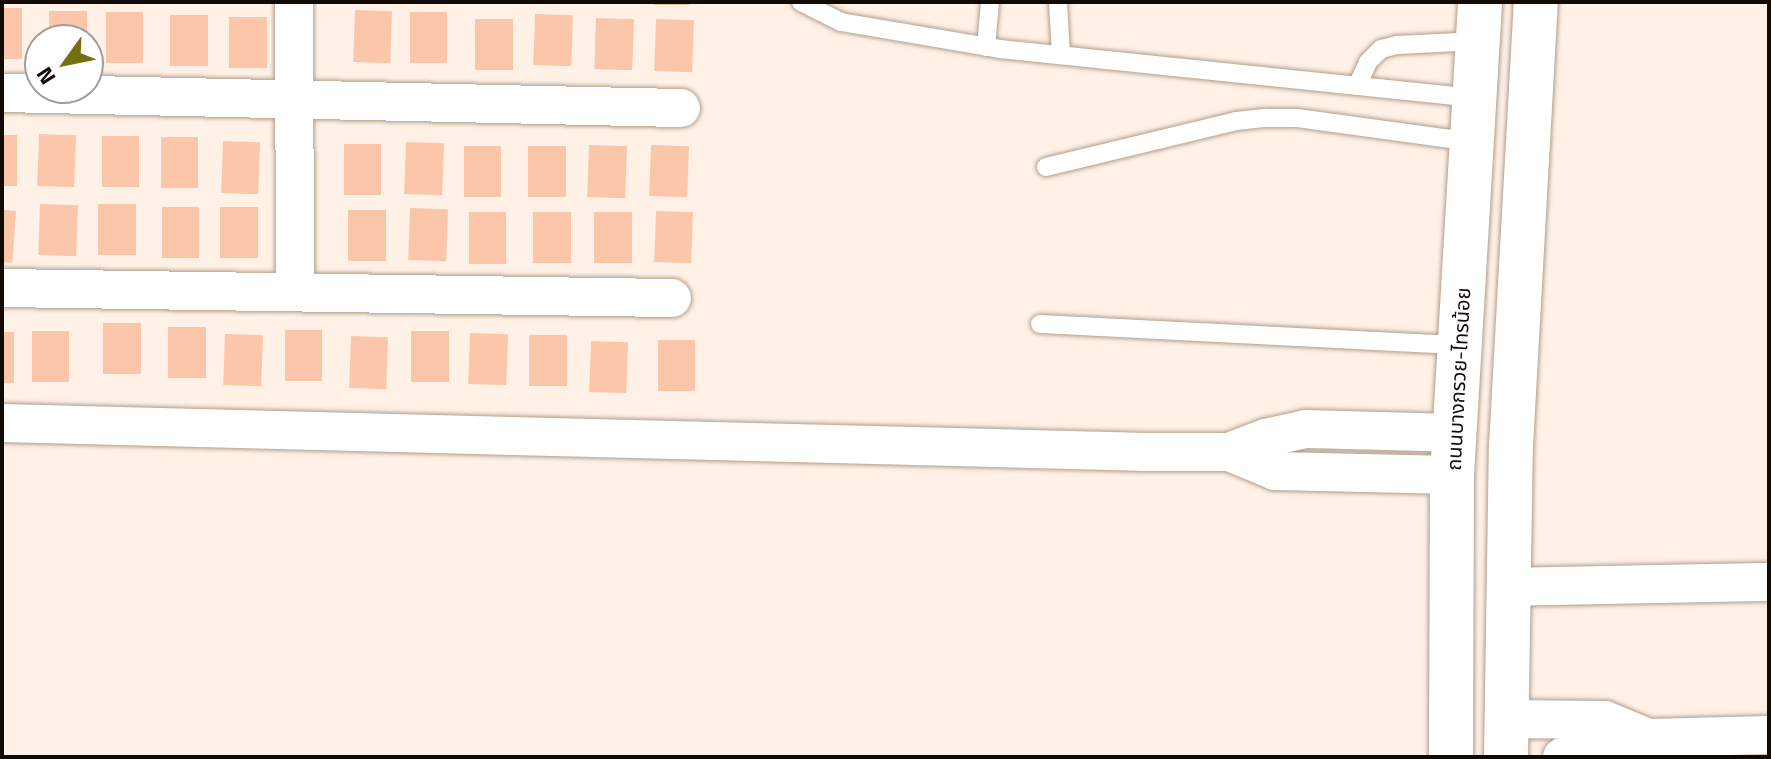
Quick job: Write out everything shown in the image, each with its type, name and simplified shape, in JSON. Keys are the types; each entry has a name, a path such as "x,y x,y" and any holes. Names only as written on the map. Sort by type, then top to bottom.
{"main road":[{"path":"1506,738 1507,587 1518,310 1536,2"},
{"name":"ถนนบางกรวย-ไทรน้อย","path":"1451,757 1453,454 1479,22"}],"street":[{"path":"294,2 295,291"},
{"path":"2,93 681,108"},
{"path":"2,288 672,298"},
{"path":"2,423 1229,452 1275,471 1453,454"},
{"path":"1507,587 1769,582"},
{"path":"1506,738 1605,720 1648,738"},
{"path":"1562,757 1604,755 1648,738 1769,735"}],"lane":[{"path":"801,2 841,22 986,47 1474,98"},
{"path":"986,47 990,2"},
{"path":"1058,2 1061,55"},
{"path":"1357,86 1368,62 1381,49 1479,22"},
{"path":"1046,167 1236,121 1267,118 1297,118 1472,142"},
{"path":"1040,324 1460,345"}],"building":[{"path":"654,2 689,2 689,5 654,5"},
{"path":"2,8 22,8 22,59 2,59"},
{"path":"355,10 392,11 390,63 353,62"},
{"path":"49,11 87,11 87,24 49,24"},
{"path":"106,12 143,12 143,63 106,63"},
{"path":"410,12 447,12 447,63 410,63"},
{"path":"535,14 573,15 571,66 533,65"},
{"path":"170,15 208,15 208,66 170,66"},
{"path":"229,17 267,17 267,68 229,68"},
{"path":"596,18 634,19 632,70 594,69"},
{"path":"475,19 513,19 513,70 475,70"},
{"path":"656,19 694,20 692,72 654,71"},
{"path":"39,134 76,135 74,187 37,186"},
{"path":"2,135 17,135 17,186 2,186"},
{"path":"102,136 139,136 139,187 102,187"},
{"path":"161,137 198,137 198,188 161,188"},
{"path":"223,141 260,142 258,194 221,193"},
{"path":"406,142 444,143 442,195 404,194"},
{"path":"344,144 381,144 381,195 344,195"},
{"path":"589,145 627,146 625,198 587,197"},
{"path":"651,145 689,146 687,197 649,196"},
{"path":"464,146 501,146 501,197 464,197"},
{"path":"528,146 566,146 566,197 528,197"},
{"path":"40,204 78,205 76,256 38,255"},
{"path":"98,204 136,204 136,255 98,255"},
{"path":"162,207 199,207 199,258 162,258"},
{"path":"220,207 258,207 258,258 220,258"},
{"path":"410,208 448,209 446,261 408,260"},
{"path":"2,210 16,211 12,263 2,262"},
{"path":"348,210 386,210 386,261 348,261"},
{"path":"656,211 693,212 691,263 654,262"},
{"path":"469,212 506,212 506,264 469,264"},
{"path":"533,212 571,212 571,263 533,263"},
{"path":"594,212 632,212 632,263 594,263"},
{"path":"103,323 141,323 141,374 103,374"},
{"path":"168,327 206,327 206,378 168,378"},
{"path":"285,330 322,330 322,381 285,381"},
{"path":"32,331 69,331 69,382 32,382"},
{"path":"411,331 449,331 449,382 411,382"},
{"path":"2,332 14,332 14,383 2,383"},
{"path":"470,333 508,334 506,385 468,384"},
{"path":"225,334 263,335 261,386 223,385"},
{"path":"529,335 567,335 567,386 529,386"},
{"path":"351,336 388,337 386,389 349,388"},
{"path":"658,340 695,340 695,391 658,391"},
{"path":"591,341 628,342 626,393 589,392"}]}
